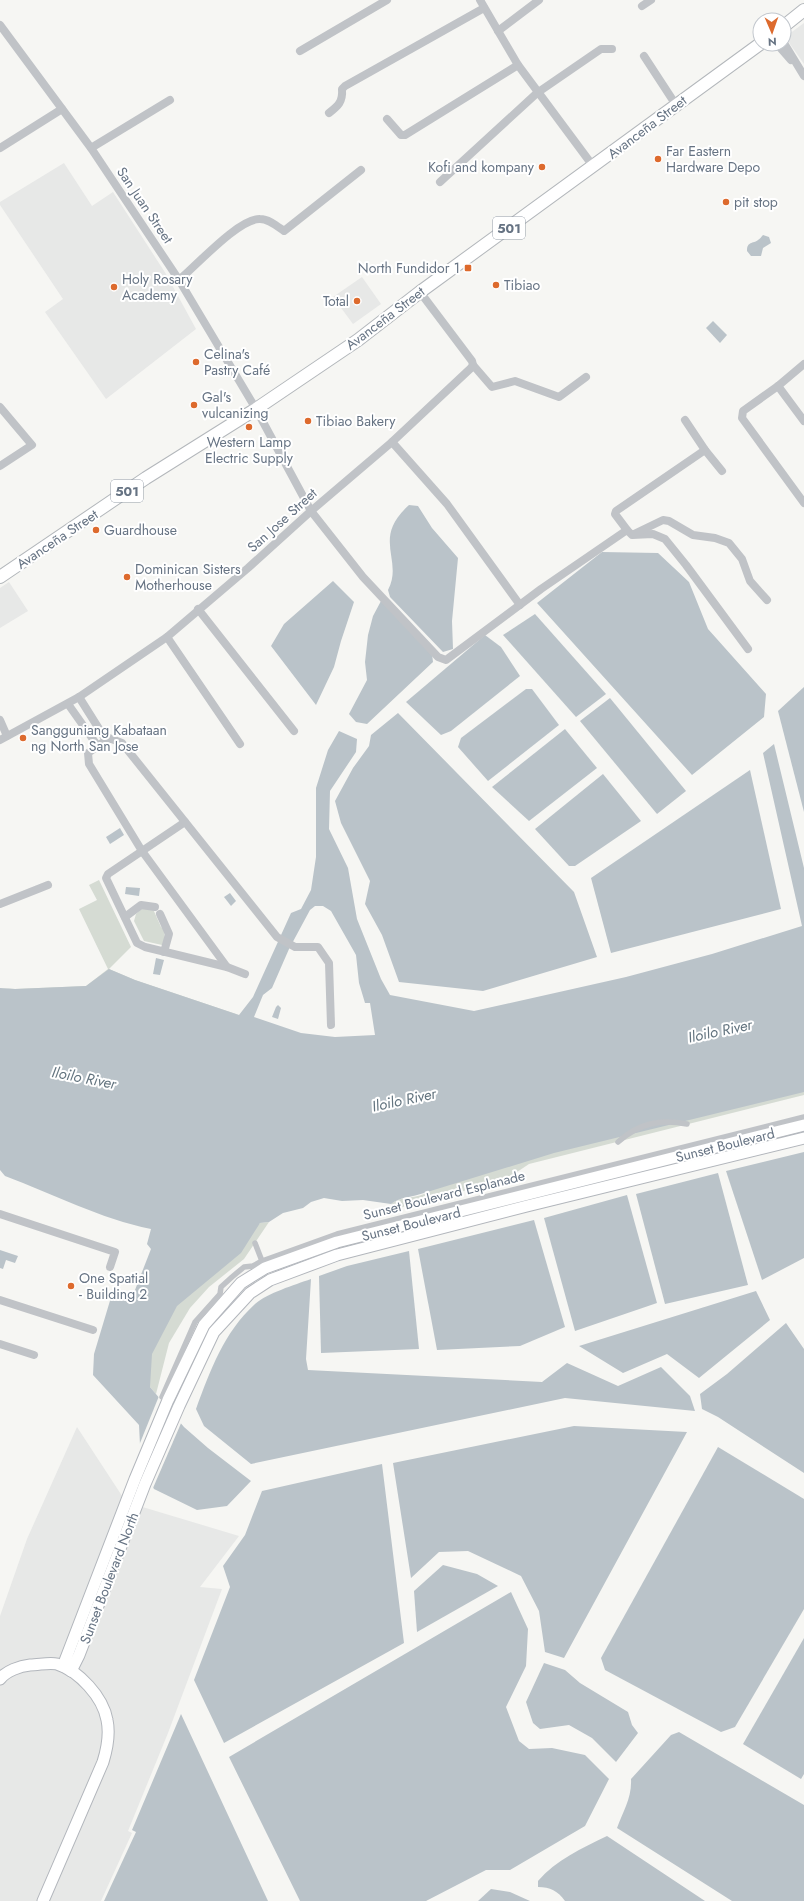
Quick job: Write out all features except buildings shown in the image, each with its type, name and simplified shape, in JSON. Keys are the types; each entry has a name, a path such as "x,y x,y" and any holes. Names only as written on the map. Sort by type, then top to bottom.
{"main road":[{"path":"792,20 804,10"},
{"name":"Avanceña Street","path":"0,577 146,478 256,409 358,340 420,292 752,50"},
{"name":"Sunset Boulevard","path":"140,1481 179,1406 214,1332 250,1294 270,1280 337,1255 662,1166 804,1125"},
{"name":"Sunset Boulevard","path":"140,1481 165,1399 204,1325 241,1283 265,1268 337,1242 662,1166 804,1138"},
{"name":"Sunset Boulevard North","path":"67,1669 140,1481"},
{"path":"0,1679 3,1674 25,1666 50,1663 67,1669 86,1684 103,1707 108,1720 107,1748 43,1901"}],"street":[{"path":"300,51 387,0"},
{"path":"480,0 518,65 593,166"},
{"path":"498,31 539,0"},
{"path":"642,6 651,0"},
{"path":"329,114 338,107 343,98 342,89 345,86 484,8"},
{"name":"San Juan Street","path":"0,25 91,148 179,280 256,409 311,511 363,578 441,659 446,660 520,605 629,533 663,520 669,520 693,536 715,538 729,543 742,559 750,581 767,600"},
{"path":"440,182 538,93 601,48 612,49"},
{"path":"784,52 804,76"},
{"path":"789,52 796,65"},
{"path":"644,56 676,105"},
{"path":"387,119 401,136 405,136 518,65"},
{"path":"91,148 170,100"},
{"path":"0,148 62,109"},
{"path":"179,280 231,233 244,224 257,218 265,219 284,231 361,170"},
{"path":"420,292 473,365 492,386 515,381 557,396 586,377"},
{"path":"804,364 778,386 743,411 742,418 804,503"},
{"name":"San Jose Street","path":"4,738 79,698 166,637 248,568 311,511 392,442 473,365"},
{"path":"778,386 804,420"},
{"path":"0,407 32,445 0,466"},
{"path":"685,420 705,450 722,471"},
{"path":"392,442 447,504 520,605"},
{"path":"705,450 616,511 615,514 629,533 653,534 665,539 748,649"},
{"path":"198,609 294,731"},
{"path":"166,637 240,744"},
{"path":"79,698 106,740"},
{"path":"68,704 97,745"},
{"path":"0,720 4,738"},
{"path":"226,966 142,851 89,764 88,752 109,738 122,742 277,937 295,947 318,947 329,963 331,1024"},
{"path":"185,822 108,874 106,878 137,943 145,947 164,952 226,966 245,974"},
{"path":"0,904 48,886"},
{"path":"125,917 142,905 155,907"},
{"path":"160,914 169,934 164,952"},
{"name":"Sunset Boulevard Esplanade","path":"165,1399 195,1322 220,1294 221,1287 244,1267 253,1266 262,1261 337,1234 804,1117"},
{"path":"618,1142 635,1128 645,1124 665,1122 687,1124"},
{"path":"0,1214 115,1252 110,1267"},
{"path":"255,1243 262,1261"},
{"path":"0,1300 93,1330"},
{"path":"0,1344 34,1355"}],"shaded area":[{"path":"804,23 804,64 792,47 792,32"},
{"name":"Holy Rosary Academy","path":"64,163 92,206 113,192 166,274 196,329 106,399 45,312 63,299 0,205 0,202"},
{"path":"362,277 381,304 353,324 333,297"},
{"path":"9,582 28,611 0,628 0,588"},
{"path":"99,880 131,947 109,969 135,980 239,1015 0,988 15,989 86,986 108,969 79,909 97,900 89,885"},
{"path":"145,906 153,909 161,927 165,930 164,943 162,945 144,941 134,921 136,914"},
{"path":"804,1083 804,1095 529,1164 505,1180 399,1208 391,1204 398,1200 424,1194 445,1178"},
{"path":"269,1222 244,1259 209,1287 190,1308 169,1343 156,1394 150,1387 150,1343 174,1306 260,1223"},
{"path":"77,1427 126,1502 239,1536 200,1587 222,1589 168,1733 128,1831 132,1833 101,1901 0,1901 0,1616 27,1539"}],"water":[{"path":"763,235 769,237 771,243 763,248 761,256 751,256 747,251 748,246 759,240"},
{"path":"713,321 727,335 720,343 706,328"},
{"path":"409,505 418,506 432,528 458,558 452,621 453,649 443,652 390,597 388,590 392,579 393,569 390,549 392,528 398,517"},
{"path":"602,552 658,553 689,582 708,629 766,694 764,717 692,775 537,603"},
{"path":"333,581 354,602 334,667 316,705 271,646 284,624"},
{"path":"381,601 432,654 433,662 367,724 356,722 349,714 367,680 365,662 368,635 373,616"},
{"path":"535,614 606,694 576,717 503,635"},
{"path":"485,635 501,647 520,676 451,731 441,735 406,702"},
{"path":"804,687 804,812 778,711"},
{"path":"526,689 532,689 559,725 488,781 458,747 461,738"},
{"path":"610,698 686,791 657,814 580,721"},
{"path":"398,713 574,892 597,957 483,991 399,982 382,935 365,904 370,881 341,823 335,801 353,768 369,746 371,735"},
{"path":"565,729 597,768 529,821 492,787"},
{"name":"Iloilo River","path":"339,731 357,739 356,752 330,791 329,829 348,868 357,919 381,979 390,995 474,1011 626,977 712,954 802,926 763,753 774,744 804,868 804,1092 554,1153 420,1194 402,1198 391,1204 363,1200 342,1201 324,1198 311,1202 303,1208 283,1213 269,1222 260,1223 241,1253 177,1306 152,1354 150,1387 184,1427 208,1448 251,1481 227,1506 197,1510 154,1489 141,1465 139,1425 93,1375 94,1354 112,1294 121,1297 123,1293 135,1290 151,1249 147,1244 151,1229 132,1225 77,1206 5,1176 0,1170 0,988 15,989 86,986 109,969 135,980 239,1015 253,997 291,913 301,909 311,890 316,857 316,788 328,750","holes":["315,906 323,906 331,911 356,955 359,983 365,1003 370,1003 375,1035 335,1037 301,1033 254,1017 263,995 272,988 289,949 310,910"]},
{"path":"750,770 781,909 611,953 591,878"},
{"path":"603,774 641,821 575,866 569,866 535,829"},
{"path":"120,828 124,835 110,844 106,837"},
{"path":"126,887 140,888 139,896 125,894"},
{"path":"230,893 236,901 231,906 224,897"},
{"path":"156,958 164,960 160,975 153,974"},
{"path":"278,1005 281,1008 278,1019 272,1017"},
{"path":"804,1152 804,1258 762,1280 726,1171"},
{"path":"718,1173 748,1285 665,1304 636,1194"},
{"path":"627,1195 657,1303 575,1331 544,1218"},
{"path":"534,1220 565,1327 520,1346 437,1350 418,1249"},
{"path":"0,1250 18,1256 15,1263 6,1260 3,1269 0,1268"},
{"path":"409,1251 419,1349 321,1353 319,1276 347,1266"},
{"path":"311,1279 306,1359 308,1370 542,1382 567,1363 618,1386 661,1367 690,1396 695,1411 565,1398 251,1464 204,1426 196,1409 219,1353 226,1340 244,1315 255,1304 267,1296"},
{"path":"756,1291 770,1320 699,1378 667,1354 623,1373 579,1346"},
{"path":"786,1323 804,1349 804,1473 718,1417 702,1409 700,1394 727,1374"},
{"path":"574,1426 687,1432 564,1658 545,1652 539,1611 521,1576 468,1551 439,1552 411,1578 393,1463"},
{"path":"718,1447 804,1499 804,1609 735,1727 721,1732 605,1670 601,1658"},
{"path":"382,1464 404,1643 224,1743 194,1680 230,1587 223,1566 245,1535 262,1491"},
{"path":"443,1565 477,1574 498,1586 417,1632 414,1591"},
{"path":"511,1592 528,1629 526,1666 506,1707 519,1741 529,1749 552,1748 585,1755 609,1779 585,1826 510,1870 486,1870 426,1901 300,1901 229,1757"},
{"path":"804,1638 804,1774 801,1779 743,1744"},
{"path":"544,1663 565,1670 580,1683 628,1712 632,1725 638,1733 616,1762 592,1738 569,1725 540,1729 533,1723 526,1702"},
{"path":"181,1714 268,1901 104,1901 136,1832 132,1830"},
{"path":"679,1732 804,1805 804,1901 732,1901 617,1828 629,1798 631,1779 671,1735"},
{"path":"607,1836 705,1901 565,1901 553,1890 538,1887 538,1881 561,1861"},
{"path":"491,1889 510,1892 530,1901 478,1901"}],"pier":[{"path":"159,1396 163,1398 182,1421 153,1488 139,1465 138,1448"}],"place":[{"name":"Far Eastern Hardware Depo","path":"658,159"},
{"name":"Kofi and kompany","path":"542,167"},
{"name":"pit stop","path":"726,202"},
{"name":"North Fundidor 1","path":"468,268"},
{"name":"Tibiao","path":"496,285"},
{"name":"Holy Rosary Academy","path":"114,287"},
{"name":"Total","path":"357,301"},
{"name":"Celina's Pastry Café","path":"196,362"},
{"name":"Gal's vulcanizing","path":"194,405"},
{"name":"Tibiao Bakery","path":"308,421"},
{"name":"Western Lamp Electric Supply","path":"249,427"},
{"name":"Guardhouse","path":"96,530"},
{"name":"Dominican Sisters Motherhouse","path":"127,577"},
{"name":"Sangguniang Kabataan ng North San Jose","path":"23,738"},
{"name":"One Spatial - Building 2","path":"71,1286"}]}
